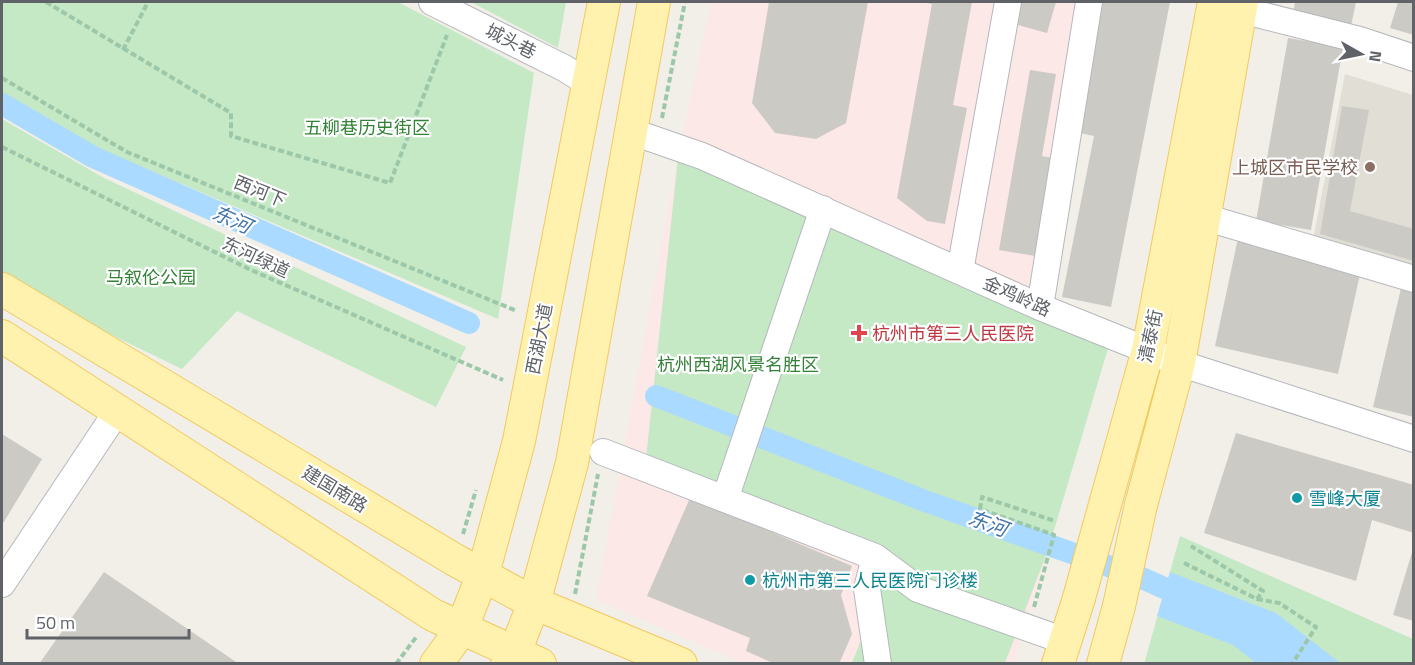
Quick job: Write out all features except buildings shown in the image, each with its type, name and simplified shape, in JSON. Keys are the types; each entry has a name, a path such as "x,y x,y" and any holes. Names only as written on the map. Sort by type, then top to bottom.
{"main road":[{"name":"西湖大道","path":"436,663 461,630 483,574 519,441 604,2"},
{"path":"2,336 116,412 433,615 521,660 572,463 654,2"},
{"name":"清泰街","path":"1103,663 1119,606 1141,505 1179,363 1204,217 1232,4"},
{"name":"清泰街","path":"1062,652 1148,350 1232,4"},
{"name":"建国南路","path":"2,289 455,561 534,603 681,663"}],"street":[{"name":"城头巷","path":"432,2 588,83"},
{"path":"960,271 1008,2"},
{"path":"1040,307 1089,2"},
{"path":"1232,4 1360,40 1413,58"},
{"name":"金鸡岭路","path":"630,130 702,156 1040,307 1179,363 1413,439"},
{"path":"729,488 823,209"},
{"path":"1204,217 1413,279"},
{"path":"2,584 116,412"},
{"path":"603,452 729,488 875,557 918,589 1062,652"},
{"path":"875,557 867,589 878,663"}],"path":[{"path":"46,2 231,113 231,136 390,183 455,13"},
{"path":"123,50 148,2"},
{"name":"西河下","path":"2,78 128,152 517,311"},
{"name":"东河绿道","path":"2,147 251,270 503,380"},
{"path":"514,322 519,299"},
{"path":"501,390 505,369"},
{"path":"455,561 478,484"},
{"path":"1040,584 1054,535 980,509 982,497 1055,521"},
{"path":"1191,546 1263,591 1257,599"},
{"path":"1184,563 1257,599 1279,603 1316,627 1292,663"},
{"path":"396,663 433,615"}],"shaded area":[{"name":"杭州市第三人民医院","path":"711,2 1087,2 1040,307 1109,345 1014,663 744,663 596,600 675,173"},
{"name":"上城区市民学校","path":"1345,74 1413,95 1413,270 1313,240"}],"green space":[{"name":"五柳巷历史街区","path":"2,2 398,2 534,73 498,319 90,145 2,95"},
{"path":"471,2 566,2 558,48"},
{"name":"马叙伦公园","path":"2,119 104,178 466,347 436,407 237,311 182,369 2,282"},
{"name":"杭州西湖风景名胜区","path":"678,158 1109,345 1049,547 1005,663 852,663 889,568 645,468"},
{"path":"1180,536 1413,639 1413,663 1144,664"}],"water":[{"path":"1170,572 1276,613 1340,663 1256,663 1233,645 1157,616"}],"waterway":[{"name":"东河","path":"2,104 93,157 469,323"},
{"name":"东河","path":"656,396 925,501 1142,578 1193,601"}],"place":[{"name":"上城区市民学校","path":"1370,167"},
{"name":"杭州市第三人民医院","path":"859,333"},
{"name":"雪峰大厦","path":"1297,498"},
{"name":"杭州市第三人民医院门诊楼","path":"750,580"}]}
